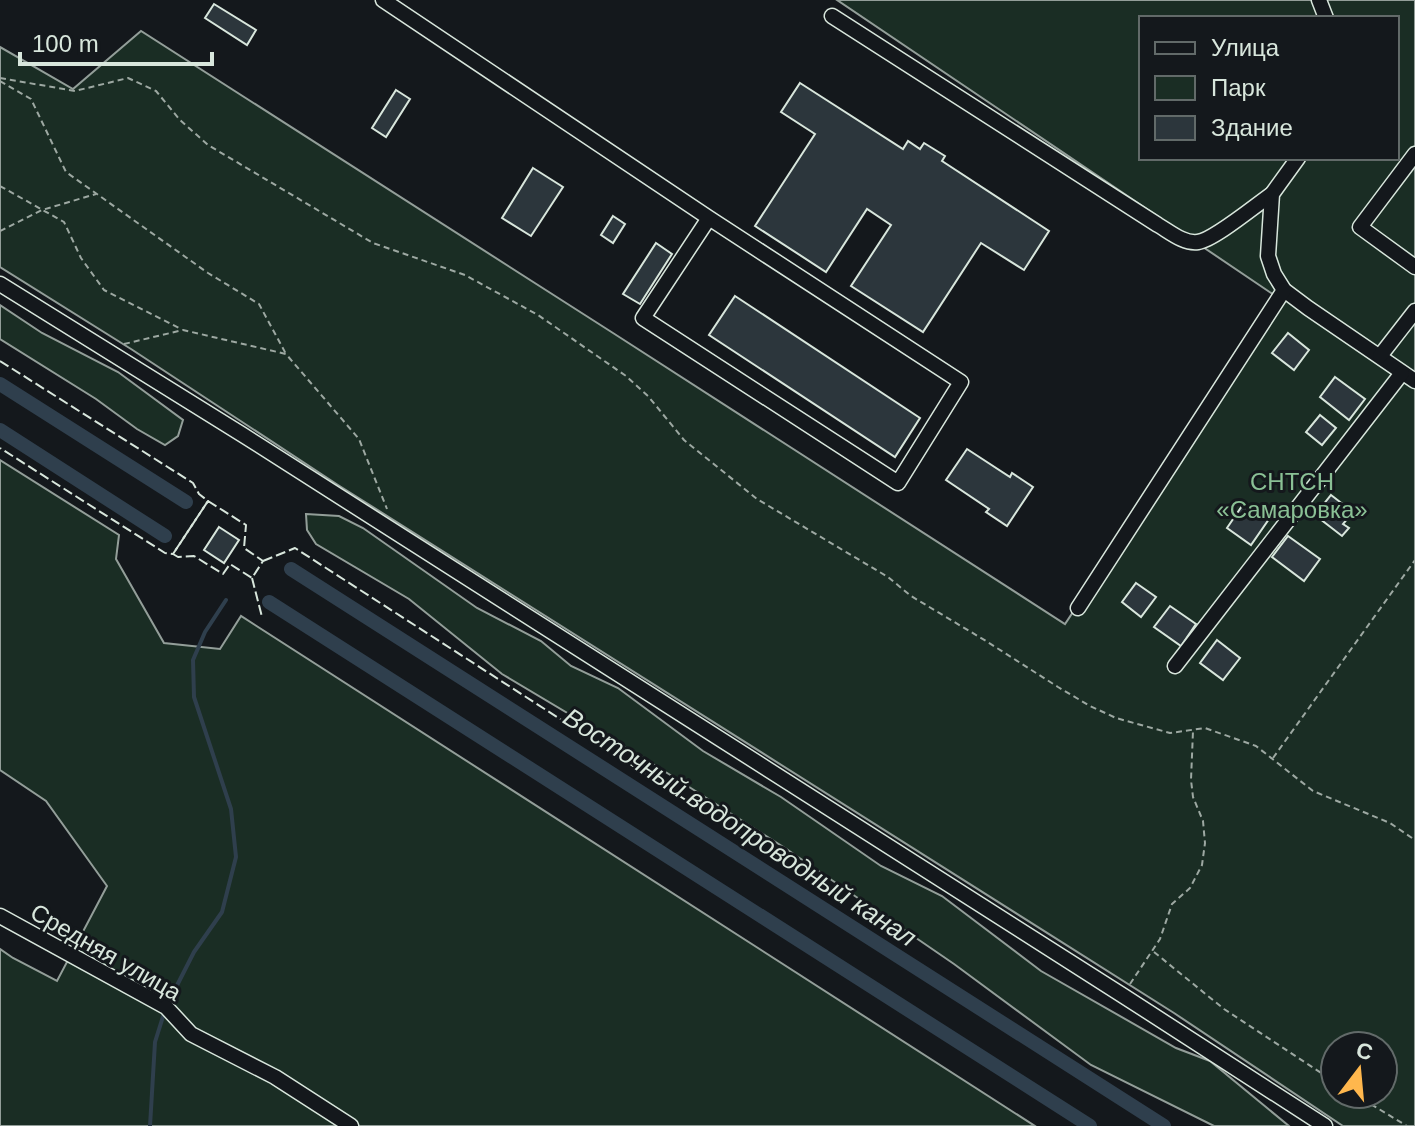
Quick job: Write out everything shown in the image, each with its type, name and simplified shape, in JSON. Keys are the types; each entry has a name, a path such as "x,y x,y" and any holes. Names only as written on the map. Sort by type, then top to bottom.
{"street":[{"path":"383,0 961,382 898,483 643,318 709,218"},
{"path":"832,16 1187,241 1199,242 1211,237 1272,194 1297,160"},
{"path":"1415,154 1360,227 1415,267"},
{"path":"1175,666 1409,377 1284,290 1268,256 1272,194"},
{"path":"0,284 243,435 1325,1126"},
{"path":"1078,608 1284,290"},
{"path":"1380,356 1415,311"},
{"name":"Средняя улица","path":"0,916 166,1007 191,1034 275,1077 351,1126"}],"path":[{"path":"0,80 75,91 128,78 156,91 180,120 208,145 373,243 465,275 538,315 626,376 648,396 684,440 757,499 888,577 911,596 1058,687 1116,718 1170,733 1205,728 1256,746 1313,791 1390,823 1415,840"},
{"path":"0,80 31,99 66,172 208,273 259,304 286,354 359,439 387,508"},
{"path":"0,186 64,222 81,258 104,290 183,330 286,354"},
{"path":"0,231 42,210 97,194"},
{"path":"103,349 183,330"},
{"path":"1273,759 1415,560"},
{"path":"1122,995 1160,939 1172,904 1190,888 1202,865 1205,843 1203,821 1193,797 1191,780 1193,731"},
{"path":"1152,951 1224,1009 1319,1071"},
{"path":"1380,1110 1407,1126"}],"green space":[{"name":"СНТСН «Самаровка»","path":"837,0 1415,0 1415,1126 1343,1126 1319,1110 1399,1110 1399,1030 1319,1030 1319,1110 1174,1013 338,485 0,267 0,47 73,89 141,31 1065,624 1280,299"},
{"path":"0,305 42,333 118,372 183,420 178,436 165,445 0,339"},
{"path":"0,460 119,535 116,559 164,643 220,649 241,616 1035,1126 0,1126 0,949 57,981 107,886 46,801 0,770"},
{"path":"306,514 339,516 363,528 477,608 541,641 571,666 618,688 703,751 781,797 881,866 942,896 1041,971 1176,1048 1210,1061 1289,1126 1214,1126 1091,1065 954,964 785,848 653,764 502,674 409,599 316,544 307,530"}],"building":[{"path":"214,4 256,30 247,45 205,18"},
{"path":"800,83 903,149 908,141 920,149 924,143 945,156 942,161 1049,231 1024,270 981,243 923,332 851,286 891,225 867,209 826,272 755,226 815,134 781,112"},
{"path":"396,90 410,99 386,137 372,128"},
{"path":"533,168 563,187 531,236 502,218"},
{"path":"613,216 625,224 613,243 601,235"},
{"path":"656,243 672,254 640,304 623,294"},
{"path":"735,296 920,418 895,457 709,335"},
{"path":"1288,333 1309,350 1294,370 1272,353"},
{"path":"1335,377 1365,399 1349,420 1320,397"},
{"path":"1320,415 1336,428 1322,445 1306,432"},
{"path":"967,449 1010,477 1012,473 1033,487 1007,526 986,512 989,509 946,480"},
{"path":"1331,495 1353,512 1343,524 1349,528 1342,536 1315,515"},
{"path":"1244,503 1269,519 1251,545 1227,528"},
{"path":"219,527 239,540 224,563 204,550"},
{"path":"1288,536 1320,559 1304,581 1272,557"},
{"path":"1136,583 1156,597 1141,617 1122,602"},
{"path":"1170,606 1196,624 1181,646 1154,627"},
{"path":"1217,640 1240,658 1223,680 1200,663"}],"waterway":[{"name":"Восточный водопроводный канал","path":"0,384 186,502"},
{"name":"Восточный водопроводный канал","path":"0,430 165,536"},
{"name":"Восточный водопроводный канал","path":"291,569 1164,1126"},
{"path":"150,1126 155,1042 166,1007 194,952 222,912 236,857 231,809 194,697 193,660 205,632 226,600"},
{"name":"Восточный водопроводный канал","path":"269,602 1090,1126"}],"fence":[{"path":"0,361 193,483 199,494 208,501 173,554 165,553 0,448"},
{"path":"208,501 246,525 244,548 263,561 252,578 230,564 223,574 194,556 178,557 173,554 208,501"},
{"path":"263,561 295,548 771,855"},
{"path":"252,578 262,617"}]}
